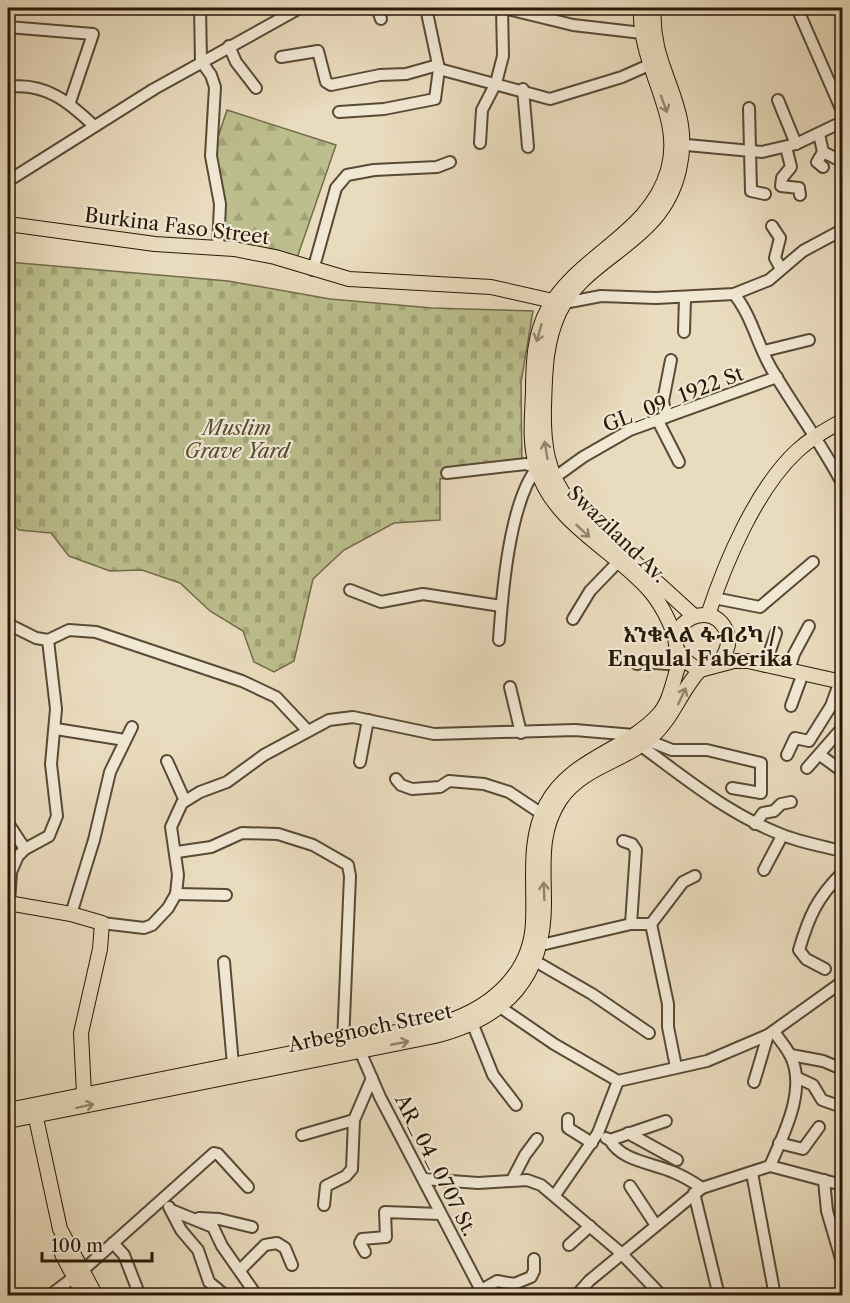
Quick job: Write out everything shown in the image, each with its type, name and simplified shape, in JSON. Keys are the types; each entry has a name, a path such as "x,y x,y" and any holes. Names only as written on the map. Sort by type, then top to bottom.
{"main road":[{"name":"Swaziland Av.","path":"642,8 642,33 649,65 678,144 666,178 651,206 628,231 579,271 540,329 533,364 532,427 537,468 547,490 562,511 655,597 667,616 676,638"},
{"name":"Swaziland Av.","path":"654,8 653,24 658,53 679,109 674,187 662,212 652,224 559,302 550,335 546,365 544,447 554,478 571,504 694,616"},
{"name":"Burkina Faso Street","path":"8,224 155,244 264,254 314,270 363,281 491,287 559,302"},
{"path":"708,615 764,494 795,453 816,436 843,421"},
{"path":"748,661 737,651 721,623 708,615 694,616 681,625 676,638 680,662 700,670 718,664 748,661 841,681"},
{"path":"718,664 726,652 728,636"},
{"name":"Arbegnoch Street","path":"8,1111 30,1112 353,1045 455,1019 484,1005 509,984 520,966 532,936 532,860 536,830 542,814 560,784 574,770 641,740 652,721 666,704 680,662"},
{"name":"Arbegnoch Street","path":"30,1112 84,1094 233,1065 353,1045 435,1036 473,1025 500,1007 520,986 535,961 541,945 544,912 543,847 552,815 560,801 578,780 641,740 676,709 688,683 700,670"},
{"path":"8,904 71,914 102,923 100,949 81,1033 84,1094"},
{"path":"30,1112 60,1230 78,1274 84,1296"},
{"path":"78,1274 96,1296"}],"street":[{"path":"200,8 201,61 211,75 215,87 211,156 220,204 218,248"},
{"path":"377,8 381,19"},
{"path":"339,112 375,110 434,101 437,94 438,67 426,8"},
{"path":"480,143 482,110 496,83 503,56 503,8 573,25 642,33"},
{"path":"797,8 843,111"},
{"path":"8,181 201,61 296,9"},
{"path":"8,27 93,34 70,102"},
{"path":"229,46 236,62 256,88"},
{"path":"281,57 318,51 326,82 331,85 438,67 523,89 545,98 555,98 649,65"},
{"path":"8,87 36,87 70,102 94,126"},
{"path":"523,89 528,147"},
{"path":"778,100 791,146 790,167 782,178 781,186 800,188 800,195"},
{"path":"749,108 751,191 765,195"},
{"path":"678,144 750,151 791,146 843,122"},
{"path":"819,134 823,152 817,162 823,167"},
{"path":"823,152 837,159"},
{"path":"314,270 336,188 347,175 374,170 401,171 437,167 450,162"},
{"path":"772,226 780,238 775,258 781,269"},
{"path":"559,302 601,297 685,297 734,294 759,285 803,251 842,232"},
{"path":"583,282 601,297"},
{"path":"734,294 742,304 777,377 816,436 843,483"},
{"path":"684,332 685,297"},
{"path":"764,351 809,340"},
{"path":"671,360 662,419 679,462"},
{"name":"GL_09_1922 St","path":"554,478 570,465 618,436 777,377"},
{"path":"447,473 526,464 537,468 528,482 518,511 501,606 499,640"},
{"path":"573,619 590,591 618,562"},
{"path":"714,598 760,607 813,562"},
{"path":"350,590 381,602 423,594 501,606"},
{"path":"8,624 36,638 48,640 69,630 86,630 226,676 276,697 308,731"},
{"path":"791,706 796,672 796,649 809,626"},
{"path":"765,666 776,633"},
{"path":"8,904 14,864 25,849 49,836 57,816 51,771 56,709 48,640"},
{"path":"637,664 680,662"},
{"path":"787,755 795,738 809,741 831,706 841,681"},
{"path":"510,687 521,733"},
{"path":"102,923 148,927 168,908 176,894 178,875 177,852 171,827 185,801 227,782 264,754 329,720 344,717 368,720 434,734 575,730 641,740 672,750 706,750 761,763 761,793 753,794 732,788"},
{"path":"360,762 368,720"},
{"path":"71,914 94,840 110,772 132,727"},
{"path":"807,768 843,728"},
{"path":"56,729 125,740"},
{"path":"641,740 692,785 755,824 782,836 843,851"},
{"path":"820,755 843,771"},
{"path":"167,761 185,801"},
{"path":"396,779 401,785 412,789 440,787 449,781 483,784 515,795 542,814"},
{"path":"755,824 763,813 774,811 781,804 791,802"},
{"path":"8,823 25,849"},
{"path":"177,852 211,847 242,833 278,834 313,844 348,865 353,1045"},
{"path":"764,870 782,836"},
{"path":"623,841 632,844 636,850 631,924"},
{"path":"825,969 806,959 799,950 808,919 823,893 843,873"},
{"path":"676,1067 668,1027 668,1004 657,964 652,925 684,882 695,876"},
{"path":"176,894 211,897 226,895"},
{"path":"541,945 631,924 652,925"},
{"path":"535,961 592,994 649,1033"},
{"path":"224,962 233,1065"},
{"path":"500,1007 562,1050 618,1081 707,1061 771,1033 813,1001 843,982"},
{"path":"473,1025 493,1075 516,1105"},
{"path":"770,1166 795,1095 796,1077 790,1055 771,1033"},
{"path":"754,1082 771,1033"},
{"name":"AR_04_0707 St.","path":"353,1045 483,1293"},
{"path":"790,1055 823,1061 842,1069"},
{"path":"796,1077 813,1085 822,1100 843,1107"},
{"path":"324,1205 326,1186 346,1176 352,1169 354,1120 372,1078"},
{"path":"555,1195 598,1133 618,1081"},
{"path":"568,1119 568,1128 592,1143"},
{"path":"302,1135 354,1120"},
{"path":"610,1140 666,1121"},
{"path":"780,1143 803,1149 819,1127"},
{"path":"598,1133 610,1140 615,1148 638,1160 675,1173 698,1190 718,1296"},
{"path":"628,1133 677,1161"},
{"path":"512,1180 525,1155 537,1139"},
{"path":"49,1296 78,1274 216,1153 248,1187"},
{"path":"576,1296 589,1281 621,1253 698,1190 770,1166 843,1185"},
{"path":"753,1173 775,1296"},
{"path":"424,1179 478,1183 512,1180 534,1182 555,1195 621,1253 662,1296"},
{"path":"824,1180 827,1211 843,1262"},
{"path":"630,1186 655,1224"},
{"path":"163,1200 181,1230 198,1250 209,1282 226,1296"},
{"path":"171,1210 196,1218 213,1227 222,1246 241,1269 257,1296"},
{"path":"365,1252 360,1243 362,1239 386,1237 385,1212 440,1214"},
{"path":"196,1218 219,1219 252,1227"},
{"path":"569,1245 590,1226"},
{"path":"113,1243 124,1255 140,1296"},
{"path":"241,1269 265,1245 277,1243 285,1248 292,1265"},
{"path":"483,1293 497,1281 514,1284 531,1277 534,1271 534,1259"}],"green space":[{"path":"227,110 336,145 297,258 217,240 222,200 212,155"},
{"name":"Muslim Grave Yard","path":"8,262 228,281 330,299 432,308 533,311 521,382 522,469 440,479 440,520 394,523 344,550 313,579 294,661 274,672 254,662 243,631 210,611 180,583 142,570 110,571 69,556 51,533 19,530 8,520"}],"district":[{"name":"እንቁላል ፋብሪካ / Enqulal Faberika","path":"700,646"}]}
